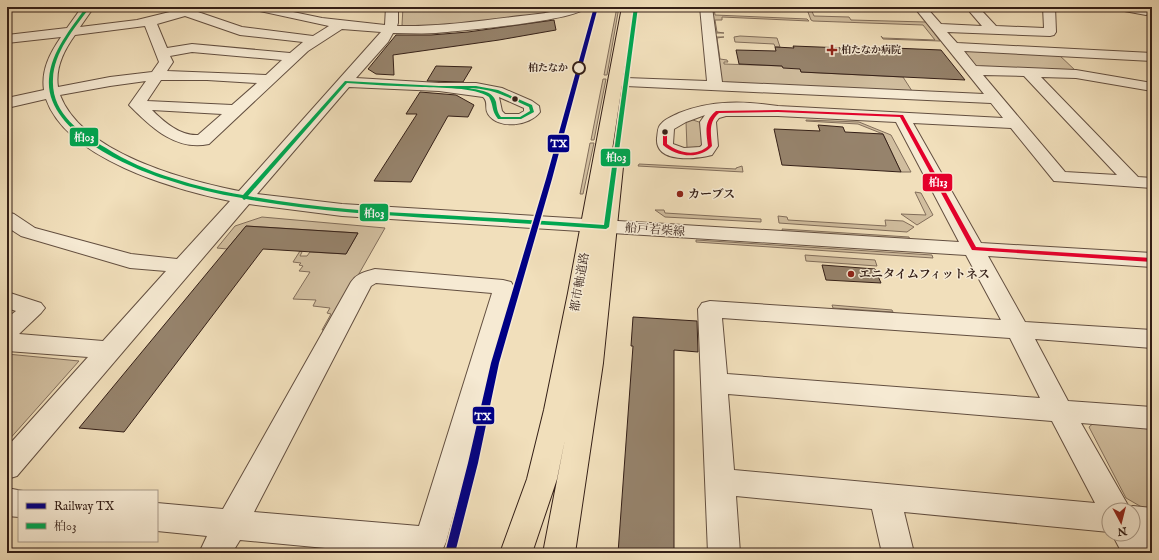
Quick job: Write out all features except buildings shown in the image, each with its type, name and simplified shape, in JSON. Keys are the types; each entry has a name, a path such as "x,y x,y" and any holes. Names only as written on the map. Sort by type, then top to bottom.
{"main road":[{"name":"都市軸道路","path":"559,553 585,396 599,298 598,226 628,7"},
{"name":"都市軸道路","path":"516,553 542,479 598,226 626,82 636,7"}],"street":[{"name":"船戸若柴線","path":"88,7 58,52 53,63 51,77 52,93 60,113 81,135 105,151 135,167 160,177 244,198 342,210 1152,260"},
{"path":"7,39 150,22 203,7"},
{"path":"255,7 340,24 390,29 434,29 465,26 565,13 582,7"},
{"path":"281,13 299,7"},
{"path":"7,467 383,39 390,29 392,7"},
{"path":"706,7 715,86"},
{"path":"920,7 1060,177 1152,183"},
{"path":"978,7 976,12 993,30"},
{"path":"937,28 1050,32 1049,7"},
{"path":"1119,7 1147,13"},
{"path":"186,12 240,30 316,40"},
{"path":"137,105 166,62 150,22"},
{"path":"137,105 170,132 194,142 202,140 303,48 340,24"},
{"path":"162,53 192,48 294,57"},
{"path":"954,48 1152,57"},
{"path":"973,70 1076,74 1152,87"},
{"path":"1028,72 1134,182"},
{"path":"7,103 101,83 157,76 269,79"},
{"path":"346,82 439,87 487,93 493,98 494,112 500,118 520,118 530,115 532,112 531,106 487,88 460,86 439,87"},
{"path":"626,82 996,99"},
{"path":"137,105 236,110"},
{"path":"778,111 757,107 716,107 702,110 684,117 666,128 665,145 671,150 678,152 701,152 709,148 708,122 713,115 718,112 778,111 901,116 1016,123"},
{"path":"901,116 1111,502"},
{"path":"684,117 698,118 708,122"},
{"path":"7,218 28,232 130,261 185,266"},
{"path":"158,517 231,525 349,545 430,542 501,300 503,287 375,276 362,282 231,525 215,553"},
{"path":"7,300 33,308 7,332"},
{"path":"724,553 710,309 1152,340"},
{"path":"7,342 109,350"},
{"path":"714,384 1152,418"},
{"path":"720,482 1101,517"},
{"path":"885,497 898,553"},
{"path":"7,502 18,503"},
{"path":"1141,521 1152,522"},
{"path":"1133,542 1139,553"}],"shaded area":[{"path":"403,7 577,7 573,9 465,25 408,27 402,25"},
{"path":"617,7 619,7 607,75 604,75"},
{"path":"710,7 714,7 715,15 807,19 809,21 722,17 722,20 715,20 717,32 724,33 714,33"},
{"path":"806,7 810,7 814,16 849,17 851,20 926,22 940,41 883,39 881,36 883,38 935,40 923,25 813,21 811,20"},
{"path":"714,37 724,37 717,38 720,59 727,60 728,62 724,62 724,64 782,66 800,68 801,72 903,77 912,91 724,83 719,80"},
{"path":"734,37 777,38 780,47 775,47 774,44 735,42"},
{"path":"966,49 1057,53 1077,72 982,68 974,66 962,51"},
{"path":"603,79 606,79 594,140 591,140"},
{"path":"690,119 702,123 702,144 700,147 687,148 686,122"},
{"path":"806,120 859,122 891,135 911,172 901,172 883,134 858,124"},
{"path":"590,143 594,143 583,194 580,194"},
{"path":"639,164 736,169 742,166 743,172 638,166"},
{"path":"915,192 921,193 933,215 917,225 901,214 926,215"},
{"path":"655,210 664,210 665,213 761,219 761,222 665,217"},
{"path":"778,216 787,217 788,220 886,226 885,220 903,221 914,227 907,232 779,223"},
{"path":"262,217 385,228 327,330 322,330 331,314 327,313 330,308 313,306 316,300 293,299 310,272 299,271 303,266 299,265 301,263 293,262 300,251 302,252 300,256 307,256 310,252 346,254 358,233 246,226 227,249 217,248 235,226"},
{"path":"782,229 909,237 910,240 783,232"},
{"path":"696,240 932,255 933,258 696,242"},
{"path":"805,255 875,260 877,266 806,261"},
{"path":"832,305 892,310 893,312 833,308"},
{"path":"7,354 79,361 7,442"},
{"path":"1096,421 1152,426 1152,513 1141,507 1141,502 1133,502 1126,498 1089,427"}],"rail line":[{"name":"TX","path":"450,553 473,463 495,363 549,179 596,7"}],"transit line":[{"name":"柏03","path":"88,7 59,50 52,70 51,89 56,105 71,126 84,137 123,161 169,179 220,193 273,202 327,209 606,227 636,7"},
{"name":"柏03","path":"346,82 439,87"},
{"name":"柏03","path":"244,198 346,82"},
{"name":"柏03","path":"439,87 476,87 497,91 531,106 532,112 521,118 500,118 494,109 494,101 491,96 475,90 439,87"},
{"name":"柏13","path":"665,132 665,145 681,153 694,154 700,153 710,146 709,123 718,112 778,111 901,116"},
{"name":"柏13","path":"901,116 974,249"},
{"name":"柏13","path":"974,249 1152,260"}],"place":[{"name":"柏たなか病院","path":"832,50"},
{"name":"柏たなか","path":"579,68"},
{"name":"カーブス","path":"680,194"},
{"name":"エニタイムフィットネス","path":"851,274"}]}
